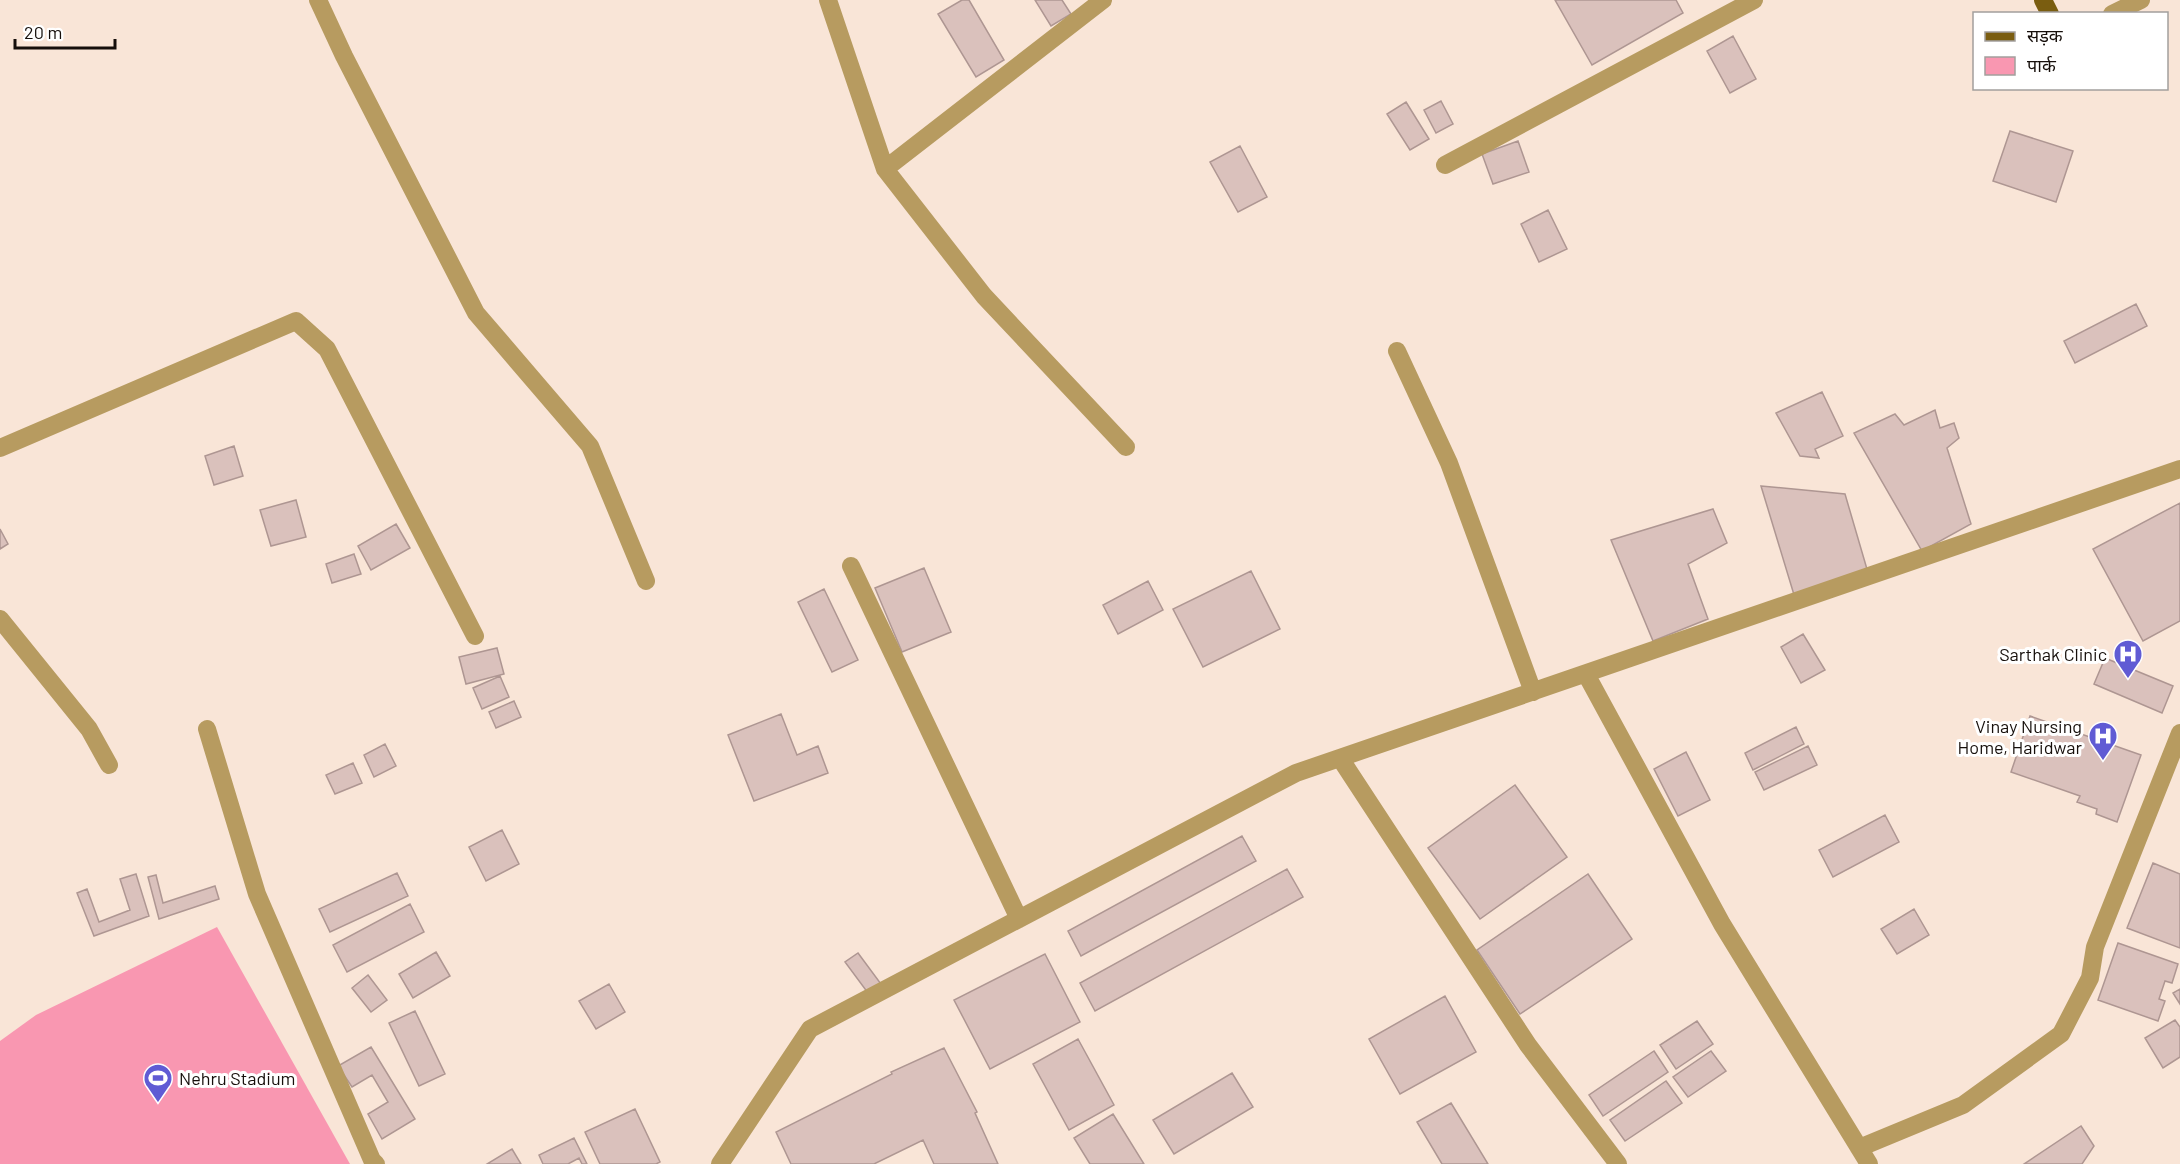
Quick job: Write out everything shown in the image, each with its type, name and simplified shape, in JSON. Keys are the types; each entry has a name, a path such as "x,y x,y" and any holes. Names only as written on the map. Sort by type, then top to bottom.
{"street":[{"path":"318,0 344,56 476,313 590,446 646,580"},
{"path":"828,0 885,169 984,296 1126,447"},
{"path":"885,169 1103,0"},
{"path":"1444,165 1754,0"},
{"path":"2116,12 2140,0"},
{"path":"0,448 296,321 327,349 475,636"},
{"path":"1397,351 1449,463 1533,692"},
{"path":"720,1164 810,1029 1296,773 2180,469"},
{"path":"851,566 1019,919"},
{"path":"0,619 89,729 109,765"},
{"path":"1586,674 1722,924 1864,1156 1962,1105 2061,1034 2090,978 2095,947 2180,734"},
{"path":"207,729 258,894 372,1160 376,1164"},
{"path":"1340,758 1528,1045 1618,1164"}],"green space":[{"name":"Nehru Stadium","path":"217,927 350,1164 0,1164 0,1041 36,1015"}],"building":[{"path":"962,0 969,0 1004,60 976,77 938,14"},
{"path":"1035,0 1062,0 1071,14 1051,26"},
{"path":"1555,0 1676,0 1683,13 1592,65"},
{"path":"1733,36 1756,79 1730,93 1707,51"},
{"path":"1441,101 1453,124 1436,133 1424,110"},
{"path":"1406,102 1429,139 1410,150 1387,114"},
{"path":"2010,131 2073,151 2056,202 1993,181"},
{"path":"1518,141 1529,172 1493,184 1482,154"},
{"path":"1240,146 1267,197 1238,212 1210,162"},
{"path":"1548,210 1567,249 1539,262 1521,224"},
{"path":"2136,304 2147,326 2075,363 2064,341"},
{"path":"1822,392 1843,436 1815,449 1819,458 1800,456 1776,413"},
{"path":"1935,410 1940,428 1954,423 1959,438 1947,448 1971,524 1922,551 1854,433 1895,414 1904,425"},
{"path":"234,446 243,476 214,485 205,456"},
{"path":"1761,486 1845,494 1869,576 1795,598"},
{"path":"296,500 306,537 271,546 260,510"},
{"path":"2180,503 2180,621 2143,641 2093,549"},
{"path":"1713,509 1727,543 1688,564 1708,619 1653,641 1611,540"},
{"path":"396,524 410,548 371,570 358,546"},
{"path":"0,529 8,544 0,549"},
{"path":"354,554 361,574 332,583 326,564"},
{"path":"924,568 951,632 902,652 875,588"},
{"path":"1251,571 1280,629 1203,667 1173,609"},
{"path":"1148,581 1163,610 1118,634 1103,605"},
{"path":"824,589 858,660 832,672 798,602"},
{"path":"1803,634 1825,670 1801,683 1781,647"},
{"path":"497,648 504,674 466,684 459,657"},
{"path":"2105,658 2173,686 2162,713 2094,684"},
{"path":"500,676 509,697 482,709 473,688"},
{"path":"514,701 521,717 496,728 489,712"},
{"path":"781,714 797,755 818,746 828,773 754,801 728,735"},
{"path":"2030,716 2141,755 2117,822 2096,814 2097,809 2077,802 2080,796 2011,772"},
{"path":"1796,727 1804,744 1753,770 1745,753"},
{"path":"385,744 396,766 374,777 364,755"},
{"path":"1808,746 1817,765 1764,790 1755,772"},
{"path":"1686,752 1710,800 1678,816 1654,769"},
{"path":"353,763 362,783 335,794 326,775"},
{"path":"1515,785 1567,857 1480,919 1428,848"},
{"path":"1885,815 1899,842 1833,877 1819,850"},
{"path":"502,830 519,864 486,881 469,847"},
{"path":"1242,836 1256,861 1081,956 1068,931"},
{"path":"2153,863 2180,874 2180,948 2127,928"},
{"path":"1287,869 1303,897 1095,1011 1080,983"},
{"path":"397,873 408,896 330,932 319,909"},
{"path":"136,874 149,916 94,936 77,893 87,889 99,922 130,910 120,879"},
{"path":"1588,874 1632,939 1520,1014 1477,950"},
{"path":"156,875 163,903 215,886 219,899 159,919 148,877"},
{"path":"410,904 424,932 347,972 333,945"},
{"path":"1914,909 1929,935 1897,954 1881,929"},
{"path":"2118,943 2178,964 2172,983 2165,981 2159,999 2165,1001 2158,1021 2098,1000"},
{"path":"436,952 450,976 413,998 399,974"},
{"path":"858,953 881,984 868,993 845,962"},
{"path":"1045,954 1080,1022 990,1069 954,1000"},
{"path":"368,975 387,1000 371,1012 352,988"},
{"path":"609,984 625,1012 596,1029 579,1001"},
{"path":"2180,989 2180,1004 2173,993"},
{"path":"1445,996 1476,1052 1400,1094 1369,1039"},
{"path":"415,1011 445,1074 419,1086 389,1023"},
{"path":"2175,1020 2180,1027 2180,1057 2163,1068 2145,1038"},
{"path":"1697,1021 1713,1044 1676,1069 1660,1045"},
{"path":"1078,1039 1114,1105 1069,1130 1033,1064"},
{"path":"371,1047 415,1119 382,1139 368,1114 388,1102 372,1075 352,1087 338,1066"},
{"path":"944,1048 977,1112 975,1113 998,1164 934,1164 923,1140 874,1164 791,1164 776,1132 892,1074 891,1072"},
{"path":"1654,1051 1668,1072 1603,1116 1589,1095"},
{"path":"1711,1051 1726,1071 1688,1097 1673,1077"},
{"path":"1232,1073 1253,1107 1174,1154 1153,1120"},
{"path":"1666,1081 1682,1103 1625,1141 1610,1120"},
{"path":"1451,1103 1488,1164 1442,1164 1417,1122"},
{"path":"635,1109 660,1162 656,1164 600,1164 585,1132"},
{"path":"1113,1114 1144,1164 1090,1164 1074,1138"},
{"path":"2081,1126 2094,1146 2082,1164 2024,1164"},
{"path":"574,1138 587,1164 582,1164 579,1158 568,1164 543,1164 539,1155"},
{"path":"512,1149 521,1164 487,1164"}],"place":[{"name":"Sarthak Clinic","path":"2128,680"},
{"name":"Vinay Nursing Home, Haridwar","path":"2103,762"},
{"name":"Nehru Stadium","path":"158,1104"}]}
